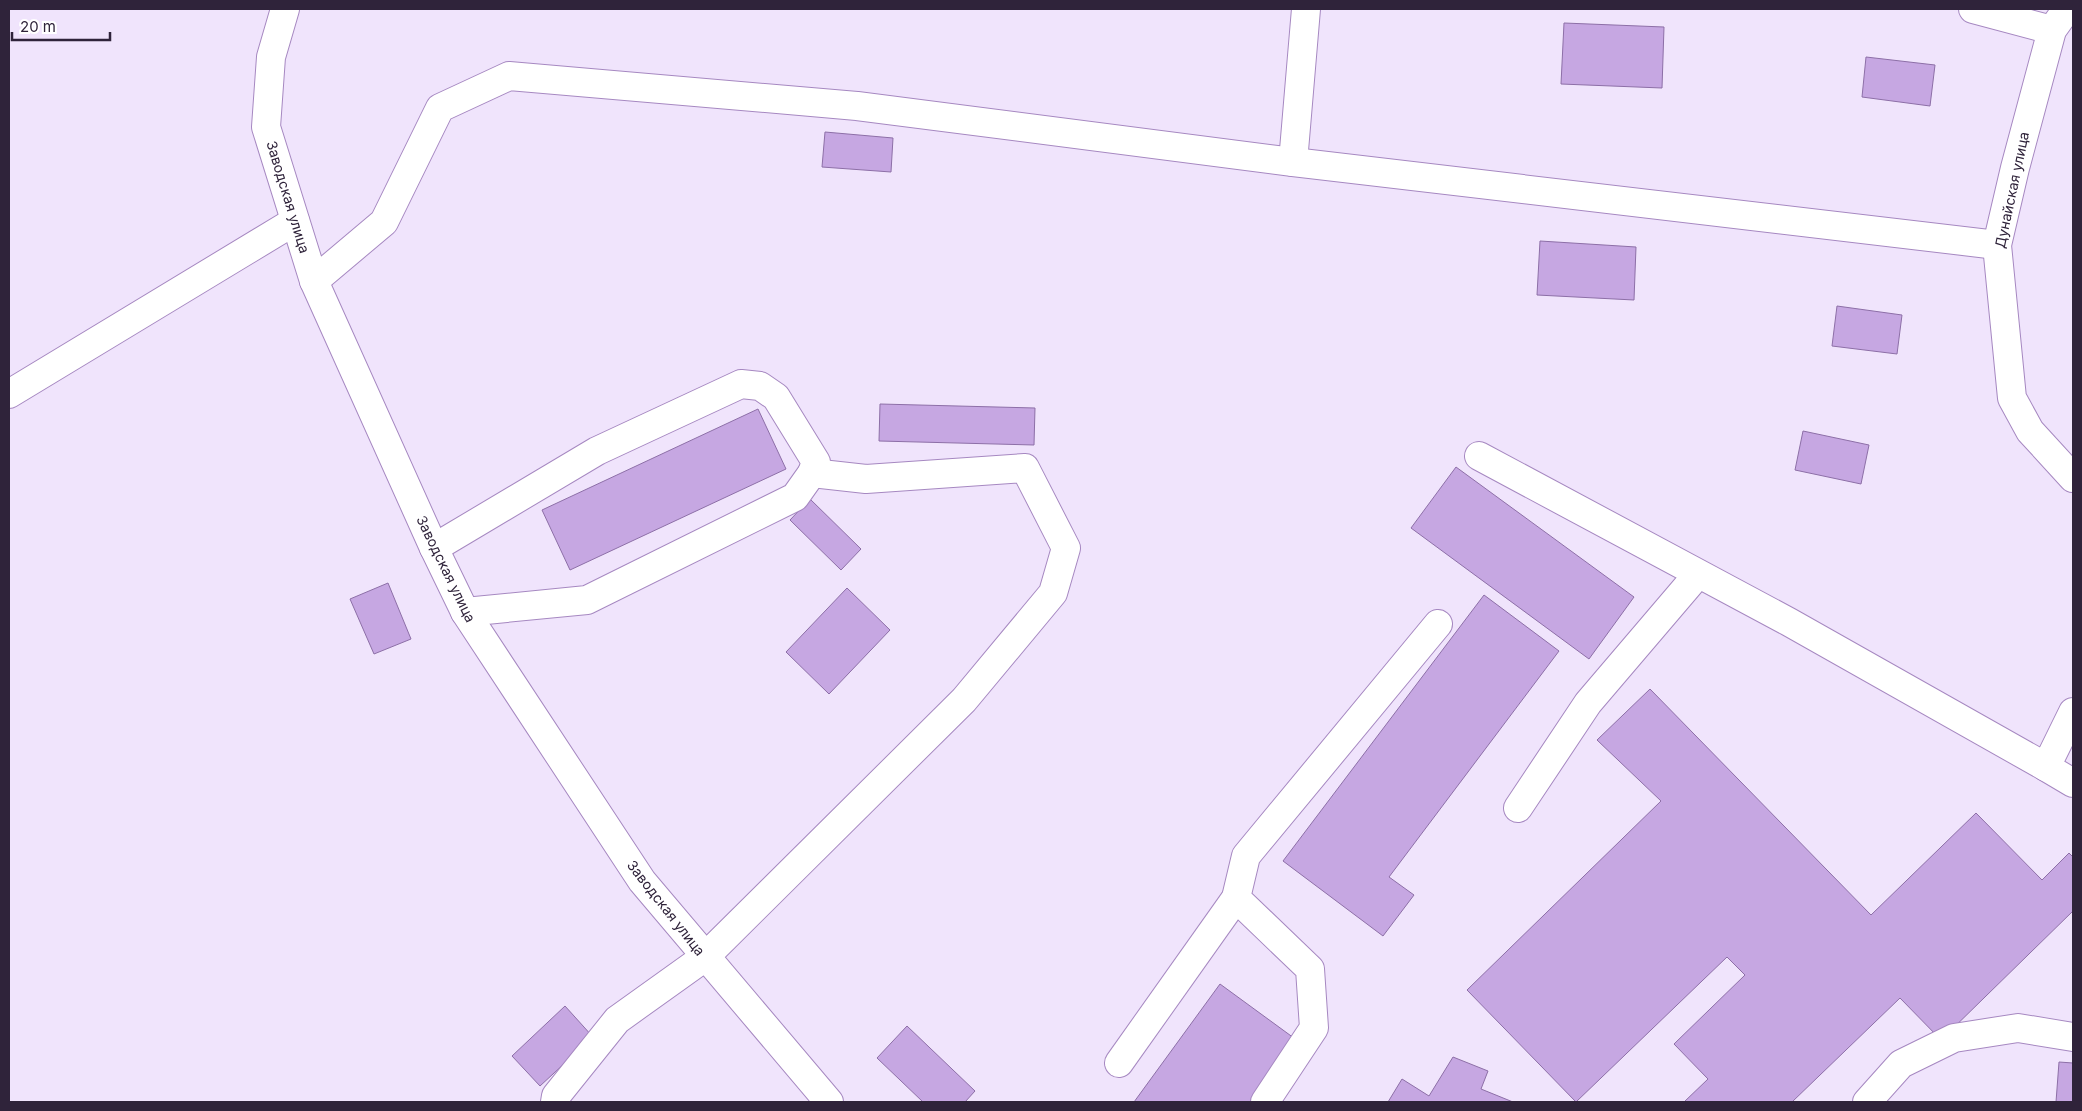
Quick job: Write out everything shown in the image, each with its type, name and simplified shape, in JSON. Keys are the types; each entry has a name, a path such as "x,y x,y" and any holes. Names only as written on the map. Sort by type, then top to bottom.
{"street":[{"name":"Заводская улица","path":"285,9 271,57 266,128 314,281 434,548 465,612 642,881 830,1102"},
{"path":"1293,162 1306,9"},
{"path":"1973,9 2060,19"},
{"name":"Дунайская улица","path":"2060,19 2015,168 1997,245 2012,398 2030,431 2073,478"},
{"path":"314,281 384,222 440,108 509,76 857,106 1293,162 1997,245"},
{"path":"9,394 295,221"},
{"path":"434,548 597,452 741,384 760,386 776,397 816,462 812,473 795,497 587,600 465,612"},
{"path":"1479,456 1789,622 2073,782"},
{"path":"555,1102 556,1096 617,1020 705,957 964,700 1053,593 1066,548 1025,468 866,479 812,473"},
{"path":"1518,808 1588,703 1698,574"},
{"path":"1119,1063 1236,898 1246,856 1438,624"},
{"path":"2046,767 2073,712"},
{"path":"1236,898 1310,970 1314,1028 1264,1102"},
{"path":"1867,1102 1901,1064 1954,1038 2018,1028 2073,1037"}],"building":[{"path":"1564,23 1664,27 1662,88 1561,84"},
{"path":"1866,57 1935,65 1930,106 1862,97"},
{"path":"825,132 893,138 891,172 822,167"},
{"path":"1540,241 1636,247 1634,300 1537,295"},
{"path":"1837,306 1902,315 1897,354 1832,346"},
{"path":"880,404 1035,408 1034,445 879,441"},
{"path":"758,409 786,469 570,570 542,510"},
{"path":"1803,431 1869,445 1861,484 1795,470"},
{"path":"1456,467 1634,597 1589,659 1411,528"},
{"path":"810,499 861,549 841,570 790,520"},
{"path":"388,583 411,639 374,654 350,599"},
{"path":"847,588 890,630 829,694 786,652"},
{"path":"1484,595 1559,651 1389,877 1414,895 1383,936 1283,861"},
{"path":"1650,689 1871,915 1976,813 2042,880 2069,853 2073,857 2073,911 1941,1040 1900,998 1792,1102 1684,1102 1708,1079 1674,1044 1745,975 1727,957 1576,1102 1467,990 1661,801 1597,740"},
{"path":"1220,984 1298,1041 1253,1102 1134,1102"},
{"path":"565,1006 593,1037 540,1086 512,1056"},
{"path":"907,1026 975,1091 965,1102 923,1102 877,1058"},
{"path":"1453,1057 1488,1071 1481,1089 1513,1102 1388,1102 1402,1079 1429,1096"},
{"path":"2059,1062 2073,1063 2073,1102 2056,1102"}]}
